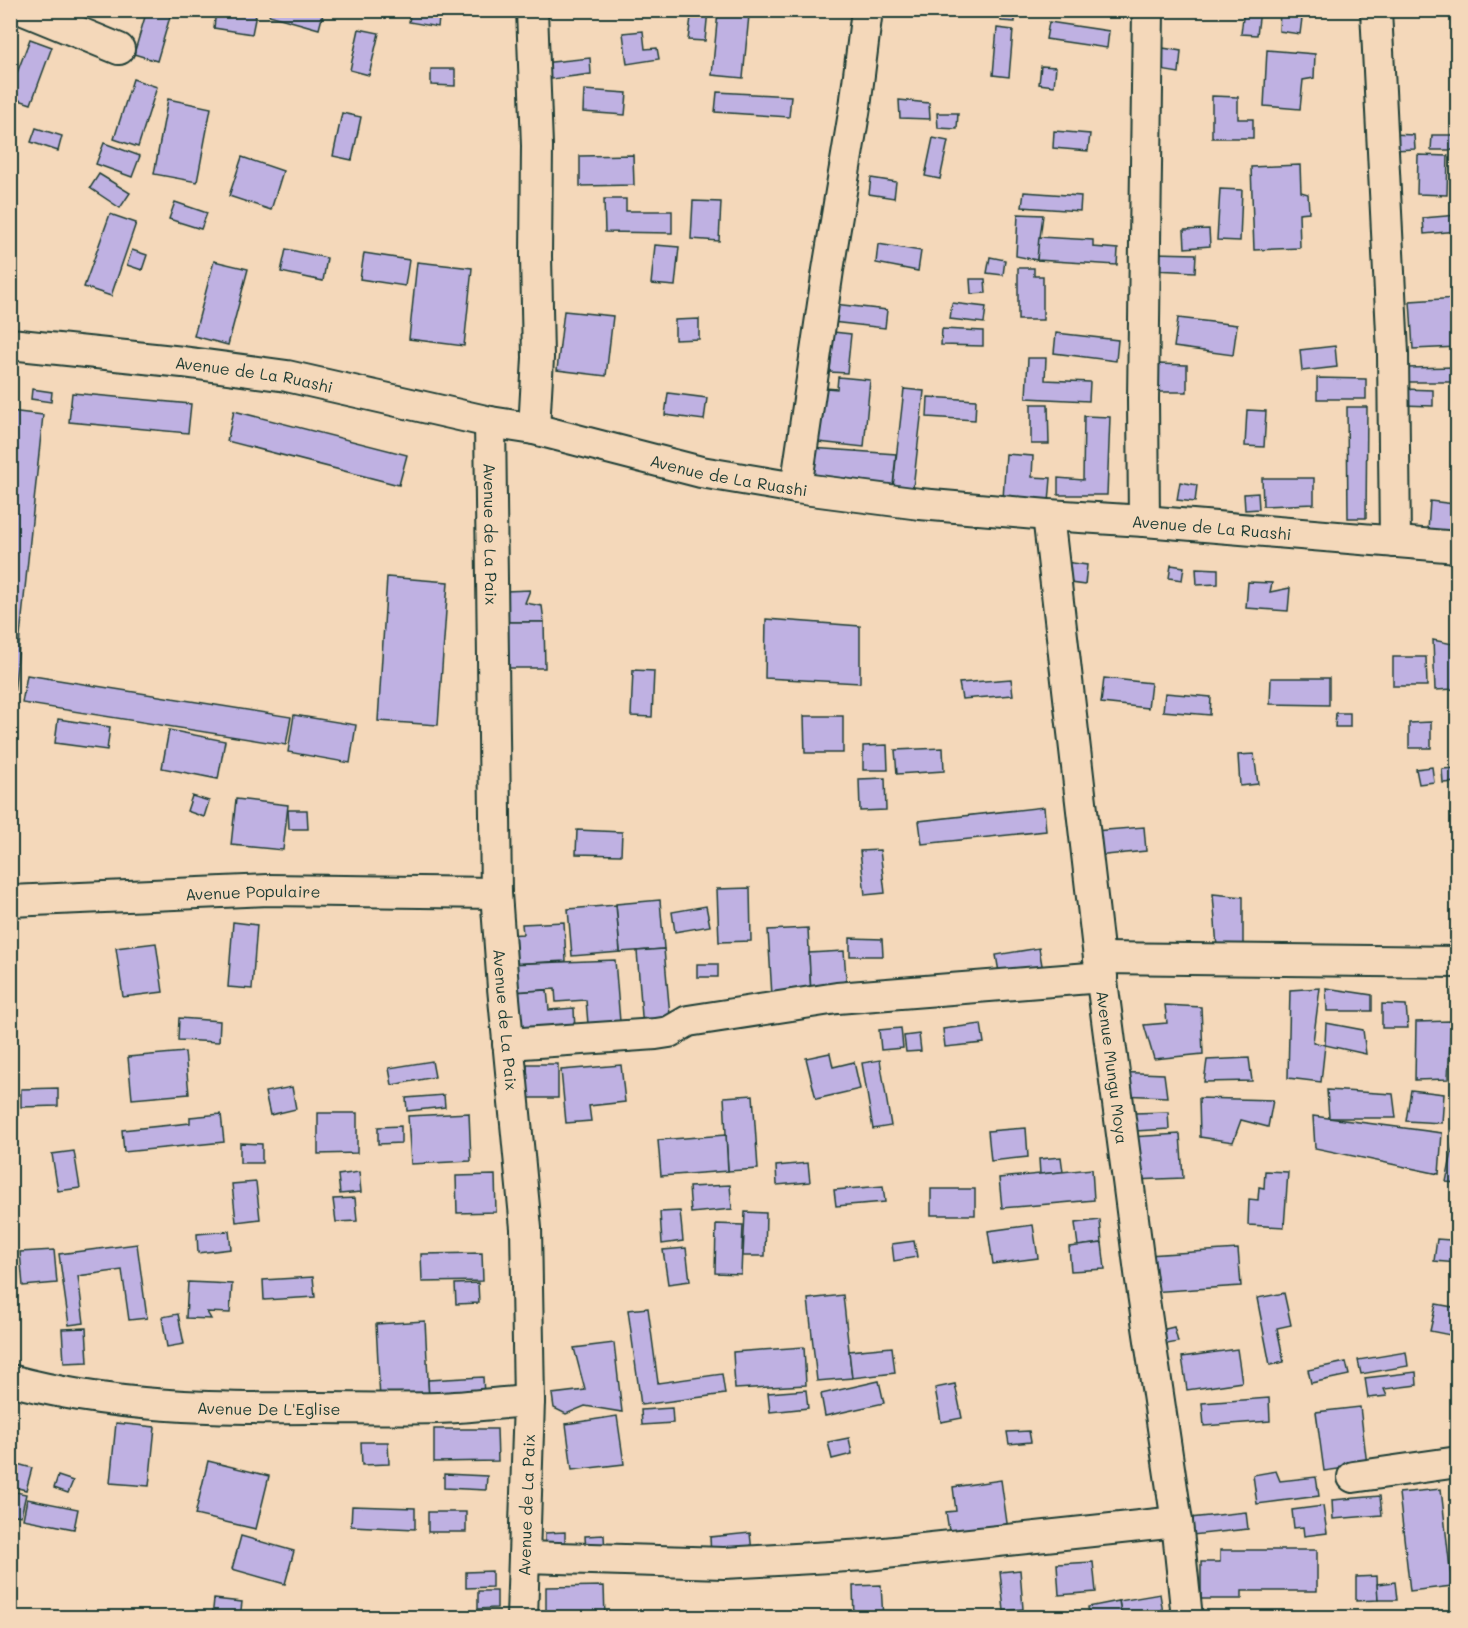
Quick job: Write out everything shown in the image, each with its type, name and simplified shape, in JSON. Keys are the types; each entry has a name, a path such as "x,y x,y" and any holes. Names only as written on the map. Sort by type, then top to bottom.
{"street":[{"path":"24,10 120,49"},
{"path":"532,10 537,146 538,358 534,429"},
{"path":"796,488 855,107 867,10"},
{"path":"1144,521 1143,399 1148,10"},
{"path":"1376,10 1393,354 1395,542"},
{"name":"Avenue de La Ruashi","path":"10,344 183,362 287,376 490,422 534,429 701,472 796,488 920,504 1048,516 1144,521 1458,548"},
{"name":"Avenue de La Paix","path":"490,422 496,893 526,1228 529,1401 522,1617"},
{"name":"Avenue Mungu Moya","path":"1048,516 1100,967 1141,1280 1177,1522 1187,1617"},
{"name":"Avenue Populaire","path":"10,901 268,890 496,893"},
{"path":"508,1044 656,1034 669,1032 688,1021 837,998 1100,967 1458,962"},
{"name":"Avenue De L'Eglise","path":"10,1380 46,1390 98,1398 188,1406 280,1409 438,1408 529,1401"},
{"path":"1353,1477 1458,1462"},
{"path":"525,1557 724,1563 866,1555 1177,1522"}],"building":[{"path":"147,10 172,10 157,61 134,54"},
{"path":"216,10 256,14 252,34 214,28"},
{"path":"270,10 324,10 319,29 269,15"},
{"path":"411,10 440,10 438,27 409,22"},
{"path":"692,10 708,10 705,41 688,40"},
{"path":"901,10 947,10 946,17"},
{"path":"1001,10 1015,10 1015,22 1001,21"},
{"path":"1244,10 1260,10 1257,35 1241,34"},
{"path":"1280,10 1303,10 1300,34 1279,31"},
{"path":"718,12 749,15 743,78 712,75"},
{"path":"1049,22 1109,31 1107,48 1046,39"},
{"path":"997,28 1013,30 1009,77 993,75"},
{"path":"359,29 379,33 369,75 350,70"},
{"path":"643,31 645,49 657,48 659,59 627,64 623,33"},
{"path":"30,39 52,47 31,104 10,97 10,91"},
{"path":"1157,47 1181,51 1179,73 1154,69"},
{"path":"1267,50 1315,54 1314,78 1303,80 1300,109 1264,106"},
{"path":"590,58 591,74 544,80 542,63"},
{"path":"1041,66 1056,67 1054,86 1039,84"},
{"path":"431,69 455,69 455,86 431,85"},
{"path":"133,79 157,87 138,147 114,139"},
{"path":"584,90 627,93 625,115 583,112"},
{"path":"717,92 791,96 789,117 715,112"},
{"path":"1212,96 1238,97 1238,119 1253,119 1253,138 1212,138"},
{"path":"168,99 211,108 197,182 154,174"},
{"path":"899,100 929,103 930,119 900,118"},
{"path":"342,113 361,117 352,160 333,156"},
{"path":"937,113 958,113 957,129 938,128"},
{"path":"36,128 62,136 58,151 31,142"},
{"path":"1054,131 1090,134 1088,151 1053,148"},
{"path":"1391,134 1414,135 1415,149 1393,150"},
{"path":"1432,135 1458,135 1458,150 1431,150"},
{"path":"933,138 948,141 940,179 925,176"},
{"path":"104,143 140,156 132,177 96,164"},
{"path":"633,155 634,185 580,186 580,156"},
{"path":"1418,155 1448,156 1447,195 1417,194"},
{"path":"242,157 283,171 271,210 229,196"},
{"path":"1300,165 1301,192 1308,194 1309,212 1299,213 1300,248 1254,250 1251,167"},
{"path":"99,174 130,193 120,208 90,188"},
{"path":"871,178 896,182 894,198 869,194"},
{"path":"1220,189 1242,190 1240,241 1217,240"},
{"path":"1024,192 1081,196 1080,211 1022,207"},
{"path":"604,199 626,199 626,211 672,211 672,233 605,232"},
{"path":"693,201 721,202 719,241 691,239"},
{"path":"175,202 207,213 201,229 169,219"},
{"path":"110,214 136,223 111,296 84,287"},
{"path":"1018,214 1043,215 1037,260 1016,256"},
{"path":"1458,215 1458,231 1424,234 1423,218"},
{"path":"1209,229 1210,246 1185,248 1184,230"},
{"path":"1039,237 1093,240 1093,247 1118,249 1117,265 1037,260"},
{"path":"878,244 921,251 918,271 876,263"},
{"path":"655,245 679,247 675,286 651,284"},
{"path":"286,249 327,258 323,281 281,272"},
{"path":"132,250 147,255 142,270 127,265"},
{"path":"364,253 409,260 405,286 360,279"},
{"path":"1154,253 1196,254 1195,272 1154,270"},
{"path":"990,257 1005,260 1003,275 987,273"},
{"path":"214,261 248,269 228,345 194,336"},
{"path":"417,262 472,268 464,346 409,339"},
{"path":"1018,268 1034,268 1034,276 1043,276 1043,320 1018,320"},
{"path":"970,279 985,279 986,293 971,294"},
{"path":"1458,298 1458,347 1413,349 1410,301"},
{"path":"825,303 887,310 885,328 823,321"},
{"path":"952,303 986,307 984,323 950,319"},
{"path":"564,311 613,316 606,376 557,370"},
{"path":"1178,318 1237,325 1233,355 1174,347"},
{"path":"699,319 699,339 675,340 675,320"},
{"path":"942,329 983,331 983,346 941,345"},
{"path":"833,332 851,334 847,373 830,372"},
{"path":"1056,333 1118,340 1116,361 1054,353"},
{"path":"1335,346 1337,367 1302,371 1300,350"},
{"path":"1028,358 1046,358 1045,380 1090,382 1089,401 1026,398"},
{"path":"1158,364 1187,365 1187,392 1158,392"},
{"path":"1456,367 1457,382 1405,382 1405,368"},
{"path":"838,377 870,380 864,447 809,441 814,387 837,389"},
{"path":"1317,378 1366,379 1366,399 1317,399"},
{"path":"32,389 52,392 51,402 31,399"},
{"path":"904,389 924,391 913,488 893,486"},
{"path":"1403,389 1433,390 1433,406 1402,405"},
{"path":"72,393 191,404 188,433 69,422"},
{"path":"668,393 707,398 704,420 665,415"},
{"path":"928,397 976,400 975,420 927,417"},
{"path":"1031,404 1048,404 1049,444 1031,444"},
{"path":"1347,407 1367,407 1366,518 1348,518"},
{"path":"1247,410 1266,411 1264,447 1245,446"},
{"path":"10,411 43,415 13,704 10,703"},
{"path":"234,411 407,455 399,485 227,441"},
{"path":"1084,416 1110,417 1107,495 1058,495 1058,478 1083,480"},
{"path":"811,448 896,454 893,486 809,479"},
{"path":"1006,454 1033,456 1032,477 1051,478 1049,503 1003,499"},
{"path":"1262,478 1314,478 1314,504 1263,506"},
{"path":"1180,482 1197,485 1195,502 1177,500"},
{"path":"1258,493 1259,509 1245,510 1244,494"},
{"path":"1430,501 1454,504 1452,533 1428,531"},
{"path":"1065,562 1087,565 1085,585 1063,582"},
{"path":"1171,565 1184,567 1182,580 1169,578"},
{"path":"1196,568 1218,569 1218,584 1197,585"},
{"path":"387,577 448,582 438,725 378,721"},
{"path":"1248,582 1272,583 1270,592 1290,588 1288,611 1246,608"},
{"path":"530,590 525,603 542,606 544,622 504,622 496,603 508,604 506,591"},
{"path":"766,619 860,626 860,683 765,678"},
{"path":"504,622 544,622 545,668 504,668"},
{"path":"1433,640 1453,644 1455,689 1435,690"},
{"path":"1453,644 1458,645 1458,679 1456,679"},
{"path":"1393,657 1426,657 1427,686 1393,686"},
{"path":"633,670 654,671 652,717 631,716"},
{"path":"27,675 291,717 286,745 22,703"},
{"path":"1104,678 1151,683 1148,708 1101,703"},
{"path":"1271,678 1329,678 1329,705 1270,704"},
{"path":"1011,679 1013,695 962,699 959,683"},
{"path":"1165,693 1211,697 1210,715 1163,711"},
{"path":"1336,713 1350,713 1350,727 1335,727"},
{"path":"294,715 356,725 350,763 288,752"},
{"path":"804,716 843,716 843,753 805,753"},
{"path":"58,719 110,727 107,750 55,743"},
{"path":"1431,722 1431,748 1409,748 1409,723"},
{"path":"169,730 225,741 218,779 162,768"},
{"path":"887,745 888,770 863,770 863,746"},
{"path":"943,748 944,771 897,774 895,750"},
{"path":"1254,754 1258,784 1240,786 1238,755"},
{"path":"1432,767 1434,782 1419,784 1416,769"},
{"path":"1458,768 1458,782 1443,783 1442,769"},
{"path":"885,778 886,810 860,811 859,779"},
{"path":"192,796 209,801 204,817 187,811"},
{"path":"236,799 288,805 283,850 231,845"},
{"path":"1044,807 1046,831 922,844 919,821"},
{"path":"288,810 307,810 308,829 289,829"},
{"path":"1144,827 1146,851 1096,856 1094,831"},
{"path":"577,830 622,832 621,855 576,854"},
{"path":"880,850 885,893 865,895 860,851"},
{"path":"750,888 751,941 719,942 717,889"},
{"path":"1213,894 1243,897 1243,948 1217,948"},
{"path":"660,900 664,949 620,952 616,904"},
{"path":"616,905 620,952 572,956 568,909"},
{"path":"706,906 710,926 675,932 672,912"},
{"path":"233,922 257,925 252,989 228,987"},
{"path":"564,922 566,961 508,964 507,935 523,934 522,924"},
{"path":"808,928 811,994 772,996 768,930"},
{"path":"850,938 882,939 883,956 850,956"},
{"path":"156,943 163,992 123,997 116,948"},
{"path":"1039,948 1043,971 1000,978 996,955"},
{"path":"664,949 671,1027 643,1029 637,951"},
{"path":"844,951 847,991 811,994 809,953"},
{"path":"615,960 620,1022 588,1024 586,1000 556,1002 555,989 513,992 508,964"},
{"path":"697,964 718,964 718,977 697,977"},
{"path":"1320,988 1313,1042 1325,1045 1321,1082 1288,1078 1290,990"},
{"path":"1326,988 1372,995 1372,1011 1327,1011"},
{"path":"1453,989 1458,989 1458,1015 1451,1015"},
{"path":"547,990 549,1010 574,1008 575,1032 516,1035 513,992"},
{"path":"1382,1004 1406,1005 1408,1028 1382,1028"},
{"path":"1165,1005 1201,1007 1203,1054 1154,1059 1144,1025 1167,1023"},
{"path":"179,1018 220,1021 219,1042 178,1040"},
{"path":"1451,1021 1448,1079 1415,1080 1416,1022"},
{"path":"1326,1023 1363,1030 1366,1054 1325,1045"},
{"path":"981,1024 984,1043 945,1047 943,1029"},
{"path":"901,1028 903,1048 881,1050 879,1030"},
{"path":"919,1034 921,1051 906,1052 904,1036"},
{"path":"185,1052 189,1094 132,1099 128,1057"},
{"path":"830,1053 833,1067 854,1062 860,1089 816,1099 806,1058"},
{"path":"1249,1058 1252,1081 1204,1082 1207,1060"},
{"path":"880,1060 891,1126 873,1129 862,1063"},
{"path":"432,1061 435,1077 392,1085 389,1068"},
{"path":"527,1064 558,1064 558,1098 528,1098"},
{"path":"621,1065 625,1102 589,1106 591,1121 566,1123 561,1070"},
{"path":"1114,1072 1164,1074 1167,1097 1120,1095"},
{"path":"292,1087 296,1109 270,1115 265,1092"},
{"path":"58,1088 58,1106 21,1107 21,1089"},
{"path":"1327,1090 1393,1094 1396,1118 1329,1118"},
{"path":"1411,1090 1444,1094 1442,1123 1406,1121"},
{"path":"444,1095 445,1107 407,1111 406,1098"},
{"path":"753,1095 758,1169 728,1171 724,1097"},
{"path":"1199,1098 1273,1100 1268,1127 1241,1120 1233,1142 1200,1137"},
{"path":"1452,1107 1458,1107 1458,1131 1452,1131"},
{"path":"1168,1112 1169,1129 1135,1131 1134,1113"},
{"path":"318,1113 357,1113 357,1153 318,1154"},
{"path":"469,1113 471,1161 411,1164 408,1116"},
{"path":"221,1114 224,1142 124,1152 122,1130 190,1123 190,1117"},
{"path":"1313,1116 1442,1133 1439,1174 1315,1148"},
{"path":"401,1126 401,1143 378,1144 378,1127"},
{"path":"1026,1128 1028,1157 991,1161 988,1131"},
{"path":"1180,1134 1183,1178 1133,1180 1130,1137"},
{"path":"726,1135 728,1171 661,1176 658,1140"},
{"path":"1454,1142 1458,1143 1458,1183 1446,1182"},
{"path":"240,1143 262,1144 262,1163 240,1163"},
{"path":"74,1151 80,1188 58,1191 52,1154"},
{"path":"1061,1157 1063,1172 1040,1174 1039,1159"},
{"path":"808,1163 810,1182 777,1185 776,1166"},
{"path":"1092,1169 1094,1200 1002,1208 999,1178"},
{"path":"1265,1171 1288,1172 1284,1227 1248,1225 1249,1199 1258,1200 1259,1187 1264,1188"},
{"path":"359,1172 361,1192 340,1194 338,1175"},
{"path":"495,1175 496,1212 457,1213 456,1176"},
{"path":"256,1182 260,1219 236,1222 232,1184"},
{"path":"730,1185 732,1209 691,1213 689,1187"},
{"path":"883,1186 885,1202 836,1206 834,1190"},
{"path":"931,1189 975,1189 975,1215 931,1215"},
{"path":"355,1198 357,1221 336,1222 333,1199"},
{"path":"680,1211 683,1241 662,1244 660,1212"},
{"path":"745,1212 766,1213 765,1256 743,1256"},
{"path":"1100,1220 1102,1243 1078,1246 1075,1223"},
{"path":"716,1224 743,1225 741,1274 715,1273"},
{"path":"1033,1225 1038,1258 993,1264 988,1231"},
{"path":"229,1231 231,1249 198,1253 197,1234"},
{"path":"1451,1234 1458,1235 1458,1263 1434,1261 1437,1239 1450,1240"},
{"path":"914,1241 917,1257 894,1261 892,1244"},
{"path":"1102,1243 1105,1269 1071,1271 1069,1247"},
{"path":"137,1244 147,1318 129,1320 122,1270 78,1276 84,1323 69,1325 59,1254"},
{"path":"686,1248 690,1281 668,1284 663,1250"},
{"path":"1238,1249 1241,1286 1150,1292 1148,1255"},
{"path":"54,1250 57,1283 23,1286 20,1252"},
{"path":"482,1253 483,1281 422,1282 421,1254"},
{"path":"313,1277 315,1297 264,1300 263,1280"},
{"path":"188,1282 232,1284 230,1313 207,1312 211,1319 186,1318"},
{"path":"478,1283 479,1303 456,1304 455,1284"},
{"path":"1284,1293 1291,1325 1277,1328 1284,1362 1270,1365 1257,1298"},
{"path":"843,1295 852,1378 817,1381 808,1299"},
{"path":"1436,1304 1458,1308 1458,1325 1455,1336 1430,1331"},
{"path":"648,1308 658,1383 722,1374 725,1394 641,1405 628,1310"},
{"path":"178,1314 184,1344 167,1347 162,1317"},
{"path":"425,1321 429,1398 380,1400 376,1324"},
{"path":"1174,1327 1178,1342 1157,1346 1153,1332"},
{"path":"86,1328 88,1362 64,1363 62,1329"},
{"path":"614,1343 622,1412 585,1406 566,1414 554,1408 552,1394 585,1390 574,1348"},
{"path":"804,1347 806,1385 735,1389 733,1352"},
{"path":"892,1347 895,1373 852,1378 849,1351"},
{"path":"1237,1349 1242,1382 1187,1390 1182,1357"},
{"path":"1406,1352 1408,1366 1361,1374 1358,1360"},
{"path":"1346,1362 1349,1375 1311,1383 1308,1370"},
{"path":"1416,1372 1417,1385 1384,1389 1387,1396 1368,1398 1365,1378"},
{"path":"483,1377 484,1395 429,1398 428,1380"},
{"path":"879,1381 884,1403 825,1416 821,1394"},
{"path":"955,1384 962,1418 941,1422 935,1388"},
{"path":"806,1390 808,1408 770,1412 768,1393"},
{"path":"1269,1398 1270,1421 1204,1426 1202,1403"},
{"path":"1360,1407 1367,1465 1324,1471 1316,1412"},
{"path":"672,1408 673,1423 642,1425 641,1410"},
{"path":"617,1416 624,1464 572,1470 566,1424"},
{"path":"116,1423 155,1427 149,1486 110,1483"},
{"path":"434,1429 497,1429 498,1461 434,1462"},
{"path":"1029,1431 1031,1442 1009,1444 1007,1432"},
{"path":"849,1438 852,1454 832,1459 828,1442"},
{"path":"361,1442 388,1442 389,1464 362,1465"},
{"path":"208,1461 269,1476 256,1529 195,1515"},
{"path":"10,1462 32,1468 26,1490 10,1486"},
{"path":"1276,1471 1280,1481 1316,1477 1319,1496 1257,1504 1253,1475"},
{"path":"444,1474 487,1476 486,1490 444,1488"},
{"path":"58,1476 73,1481 68,1493 54,1488"},
{"path":"1001,1480 1008,1530 950,1537 946,1512 956,1511 953,1487"},
{"path":"1441,1489 1452,1586 1410,1591 1399,1493"},
{"path":"10,1491 26,1494 21,1516 10,1514"},
{"path":"1380,1496 1382,1515 1333,1519 1332,1500"},
{"path":"27,1499 78,1509 74,1529 23,1519"},
{"path":"352,1506 415,1508 415,1529 351,1526"},
{"path":"1323,1506 1327,1533 1304,1536 1303,1527 1294,1528 1292,1510"},
{"path":"428,1512 466,1512 466,1532 428,1532"},
{"path":"1246,1512 1248,1529 1192,1535 1190,1518"},
{"path":"565,1532 565,1544 545,1545 545,1533"},
{"path":"750,1533 752,1552 711,1556 710,1537"},
{"path":"604,1535 605,1552 586,1553 585,1536"},
{"path":"241,1536 294,1551 285,1584 232,1569"},
{"path":"1220,1550 1317,1550 1317,1591 1242,1591 1242,1599 1201,1599 1201,1562 1220,1562"},
{"path":"1093,1562 1096,1592 1059,1595 1057,1564"},
{"path":"1020,1570 1023,1609 1004,1611 1000,1572"},
{"path":"492,1571 492,1587 466,1588 466,1572"},
{"path":"1377,1576 1378,1600 1356,1601 1356,1577"},
{"path":"1395,1582 1397,1600 1378,1600 1377,1584"},
{"path":"881,1585 883,1618 854,1618 853,1586"},
{"path":"604,1586 605,1618 546,1618 546,1587"},
{"path":"478,1591 497,1591 497,1608 478,1609"},
{"path":"1160,1594 1163,1613 1122,1618 1119,1601"},
{"path":"214,1599 242,1602 240,1618 212,1618"},
{"path":"1119,1601 1122,1618 1089,1618 1088,1607"}]}
